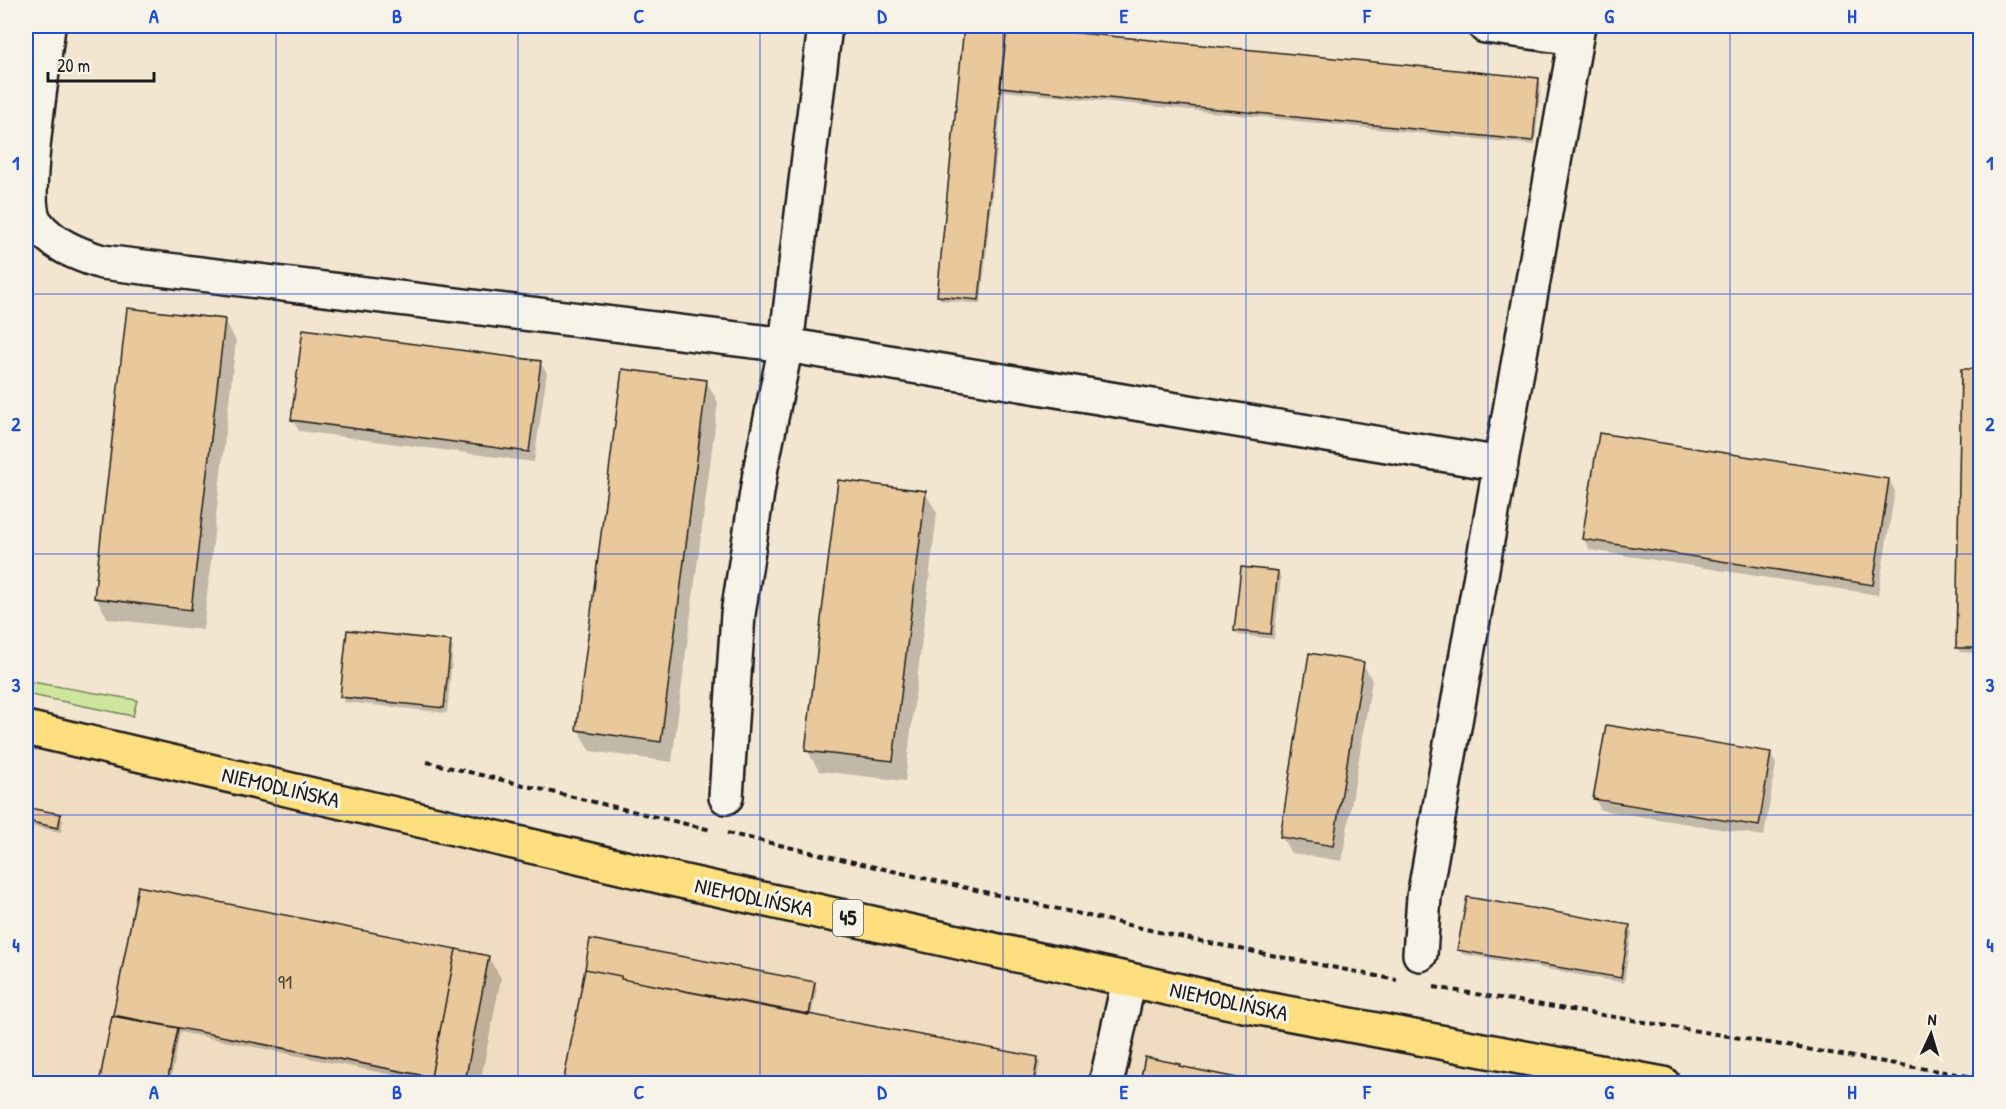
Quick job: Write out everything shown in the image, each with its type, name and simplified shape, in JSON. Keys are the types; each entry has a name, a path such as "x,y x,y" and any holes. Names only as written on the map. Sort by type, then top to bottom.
{"main road":[{"name":"NIEMODLIŃSKA","path":"26,728 676,880 1244,1005 1664,1083"}],"lane":[{"path":"48,26 30,187 35,221 65,250 102,262 786,345 1501,464"},
{"path":"726,797 738,614 761,467 786,345 825,26"},
{"path":"1416,974 1424,897 1577,32 1485,26"},
{"path":"1106,1083 1129,980"}],"path":[{"path":"427,762 508,783 1185,938 1416,974 1980,1078"}],"shaded area":[{"path":"26,728 1663,1083 26,1083"}],"green space":[{"path":"26,681 137,700 133,716 26,694"}],"building":[{"path":"964,26 1007,26 979,300 937,296"},
{"path":"1007,26 1539,78 1533,141 1000,87"},
{"path":"127,308 225,319 191,610 94,598"},
{"path":"303,329 541,361 529,452 291,420"},
{"path":"622,369 707,380 661,742 576,730"},
{"path":"1961,369 1980,369 1980,648 1956,648"},
{"path":"1599,433 1889,479 1873,585 1582,539"},
{"path":"838,480 926,491 893,761 805,751"},
{"path":"1241,567 1278,571 1271,634 1234,631"},
{"path":"347,630 451,641 444,708 340,697"},
{"path":"1309,653 1364,662 1333,846 1280,837"},
{"path":"1606,725 1771,752 1759,826 1593,799"},
{"path":"29,808 61,814 58,828 27,821"},
{"path":"138,886 456,949 431,1077 113,1015"},
{"path":"1467,897 1630,925 1621,978 1457,950"},
{"path":"590,939 815,982 809,1015 621,979 621,976 585,969"},
{"path":"456,949 489,956 465,1082 431,1077"},
{"path":"585,969 621,976 621,979 1038,1057 1033,1084 563,1084"},
{"path":"112,1016 178,1028 167,1084 99,1084"},
{"path":"1145,1057 1266,1084 1173,1084 1141,1077"},
{"path":"1141,1077 1173,1084 1139,1084"}]}
